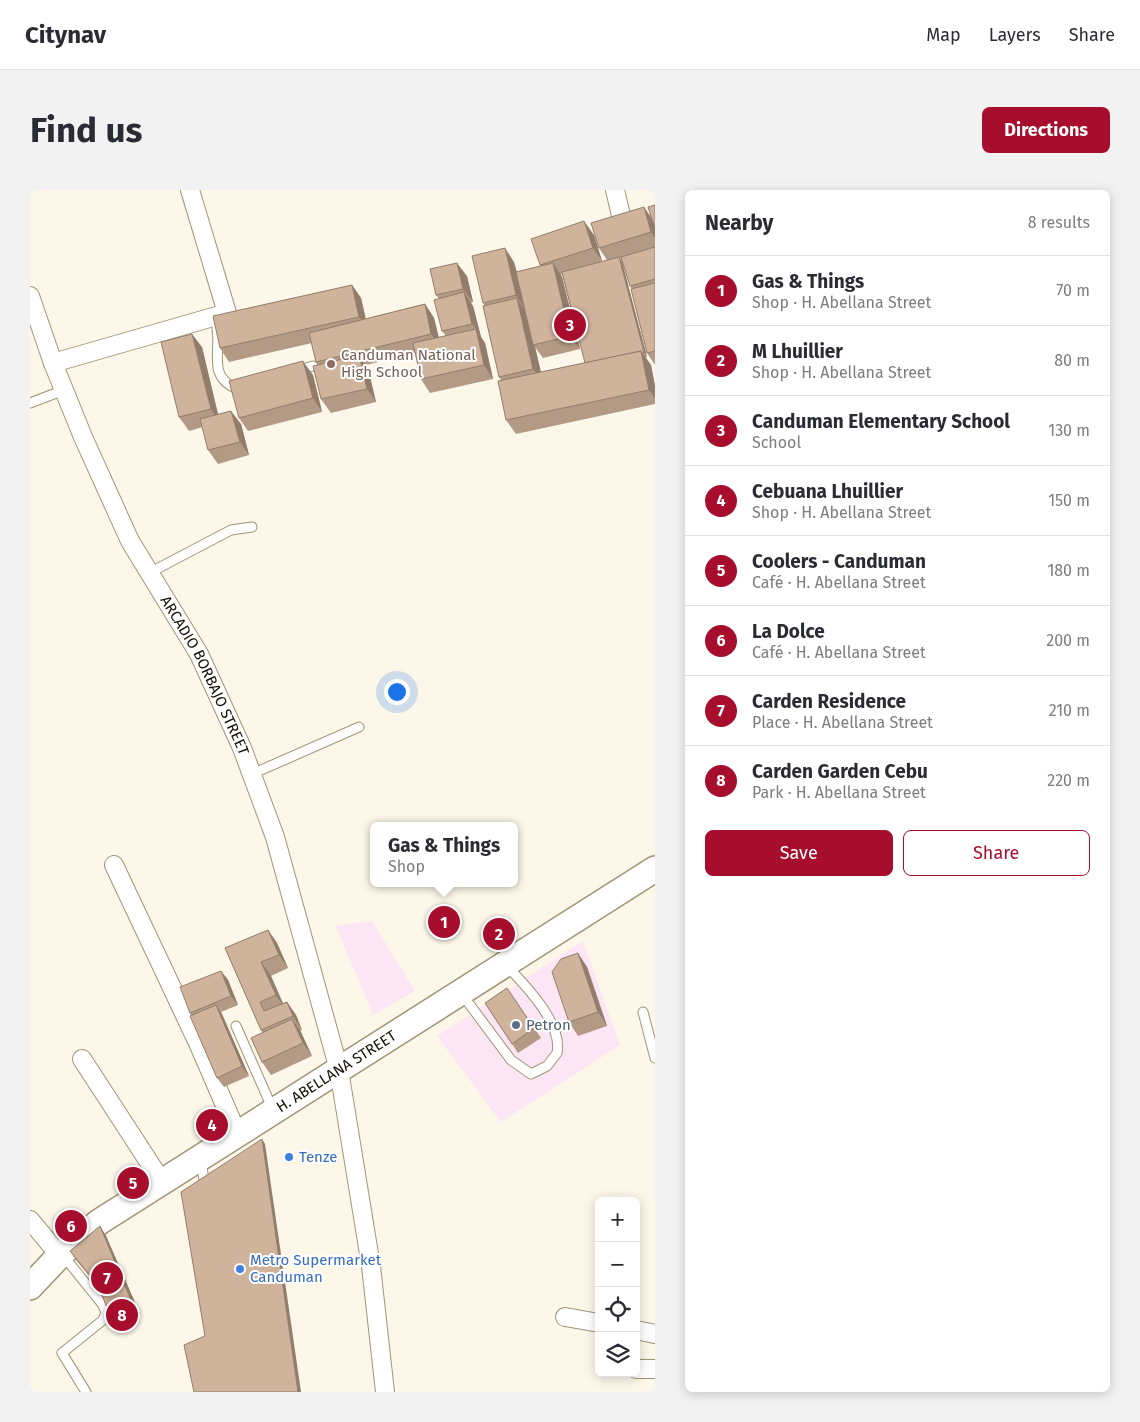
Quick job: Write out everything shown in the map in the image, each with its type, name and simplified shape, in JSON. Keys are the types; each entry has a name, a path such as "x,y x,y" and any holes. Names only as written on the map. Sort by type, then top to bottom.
{"main road":[{"name":"H. ABELLANA STREET","path":"30,1288 61,1255 99,1222 655,869"}],"street":[{"path":"53,363 227,314 190,190"},
{"path":"615,190 623,224"},
{"name":"ARCADIO BORBAJO STREET","path":"30,296 64,390 130,541 200,654 242,748 275,838 339,1070 371,1266 385,1392"},
{"path":"114,865 194,1034 234,1138"},
{"path":"82,1059 162,1182"},
{"path":"30,1220 61,1255"},
{"path":"565,1317 595,1322"},
{"path":"640,1331 655,1334"},
{"path":"640,1369 655,1369"}],"lane":[{"path":"215,317 218,338 217,367 220,378 235,388 252,383"},
{"path":"287,373 313,366"},
{"path":"30,403 64,390"},
{"path":"149,572 231,530 252,527"},
{"path":"252,774 359,727"},
{"path":"461,993 511,1060 531,1074 539,1072 557,1053 558,1038 536,999 506,964"},
{"path":"643,1012 655,1058"},
{"path":"236,1026 273,1111"},
{"path":"201,1156 206,1194"},
{"path":"61,1255 103,1305 106,1313 103,1320 62,1353 86,1392"}],"shaded area":[{"path":"372,921 415,991 373,1015 336,926"},
{"path":"583,941 620,1045 501,1122 437,1036"}],"building":[{"path":"655,205 655,228 648,207"},
{"path":"644,207 651,232 599,248 591,223"},
{"path":"584,221 593,248 540,265 531,239"},
{"path":"655,247 655,279 630,286 621,257"},
{"path":"505,248 516,295 483,303 472,256"},
{"path":"619,257 644,352 642,353 641,351 585,363 562,272"},
{"path":"457,263 463,289 436,295 430,269"},
{"path":"553,263 570,336 533,345 516,272"},
{"path":"655,283 655,351 647,353 631,289"},
{"path":"352,285 359,317 220,348 213,316"},
{"path":"464,292 472,324 442,331 434,300"},
{"path":"517,298 533,369 499,377 483,306"},
{"path":"425,304 431,334 316,362 309,333"},
{"path":"476,329 484,365 421,379 413,343"},
{"path":"192,334 211,409 179,417 161,342"},
{"path":"641,351 649,390 506,420 498,381"},
{"path":"359,355 367,389 321,399 313,366"},
{"path":"303,361 313,398 239,418 229,381"},
{"path":"231,411 240,442 208,450 200,419"},
{"path":"268,930 279,955 261,962 276,995 260,1002 264,1011 287,1002 293,1016 261,1030 225,948"},
{"path":"578,953 598,1012 569,1022 552,972 561,959"},
{"path":"221,971 231,996 190,1013 180,987"},
{"name":"Petron","path":"507,988 534,1028 512,1044 485,1003"},
{"path":"216,1005 242,1066 217,1078 190,1016"},
{"path":"292,1019 303,1043 262,1062 251,1038"},
{"name":"Metro Supermarket Canduman","path":"262,1139 298,1392 194,1392 184,1345 205,1336 181,1192"},
{"path":"100,1226 133,1305 109,1313 98,1285 70,1251"}],"place":[{"name":"Canduman Elementary School","path":"570,325"},
{"name":"Canduman National High School","path":"331,364"},
{"name":"Gas & Things","path":"444,922"},
{"name":"M Lhuillier","path":"499,934"},
{"name":"Petron","path":"516,1025"},
{"name":"Cebuana Lhuillier","path":"212,1125"},
{"name":"Tenze","path":"289,1157"},
{"name":"Coolers - Canduman","path":"133,1183"},
{"name":"La Dolce","path":"71,1226"},
{"name":"Metro Supermarket Canduman","path":"240,1269"},
{"name":"Carden Residence","path":"107,1278"},
{"name":"Carden Garden Cebu","path":"122,1315"}]}
